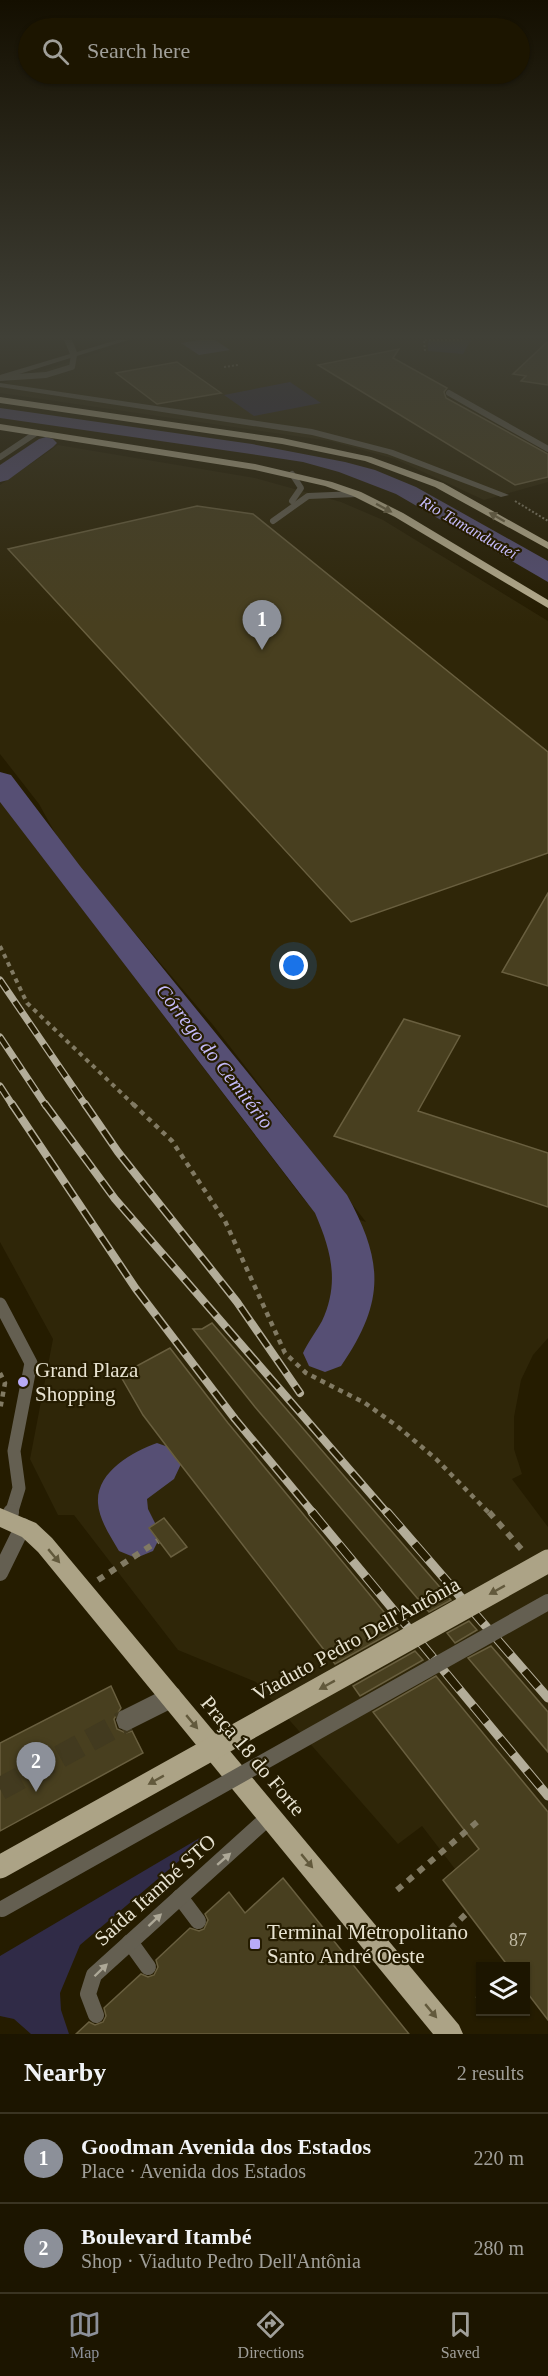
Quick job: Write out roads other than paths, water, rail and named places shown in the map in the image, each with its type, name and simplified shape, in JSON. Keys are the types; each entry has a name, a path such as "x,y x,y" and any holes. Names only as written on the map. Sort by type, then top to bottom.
{"highway":[{"path":"48,435 292,474 357,494 399,515 548,605"},
{"path":"243,435 368,459 439,485 548,546"}],"main road":[{"name":"Praça 18 do Forte","path":"11,1521 38,1536 450,2034"},
{"name":"Viaduto Pedro Dell'Antônia","path":"0,1867 538,1559"}],"street":[{"path":"324,435 400,455 504,495"},
{"path":"127,1720 171,1697"}],"lane":[{"path":"0,457 33,435"},
{"path":"523,435 548,449"},
{"path":"292,474 301,491 273,521 308,496 357,494"},
{"path":"0,1305 31,1363 14,1451 19,1488 0,1573"},
{"path":"1,1910 548,1602"},
{"name":"Saída Itambé STO","path":"94,2011 88,1994 94,1975 270,1816"},
{"path":"180,1897 198,1921"},
{"path":"130,1942 148,1967"}],"water":[{"name":"Rio Tamanduateí","path":"117,435 188,435 252,444 375,470 416,487 548,561 548,582 396,494 339,472 303,462"}],"waterway":[{"name":"Córrego do Cemitério","path":"0,475 46,443"},
{"name":"Córrego do Cemitério","path":"0,781 69,873 333,1206 351,1249 355,1275 354,1287 343,1323 325,1353"},
{"name":"Córrego do Cemitério","path":"136,1535 124,1510 123,1494 127,1486 157,1464"}],"tunnel":[{"path":"0,1789 127,1720"}],"railway":[{"path":"0,980 86,1106"},
{"path":"0,1037 46,1106"},
{"path":"0,1086 13,1106"},
{"path":"12,1104 136,1289 235,1419 314,1514"},
{"path":"45,1104 115,1199 388,1514"},
{"path":"85,1104 118,1152 237,1302 300,1393"},
{"path":"312,1512 548,1796"},
{"path":"387,1512 548,1698"}],"place":[{"name":"Goodman Avenida dos Estados","path":"262,650"},
{"name":"Grand Plaza Shopping","path":"23,1382"},
{"name":"Boulevard Itambé","path":"36,1792"},
{"name":"Terminal Metropolitano Santo André Oeste","path":"255,1944"}]}
